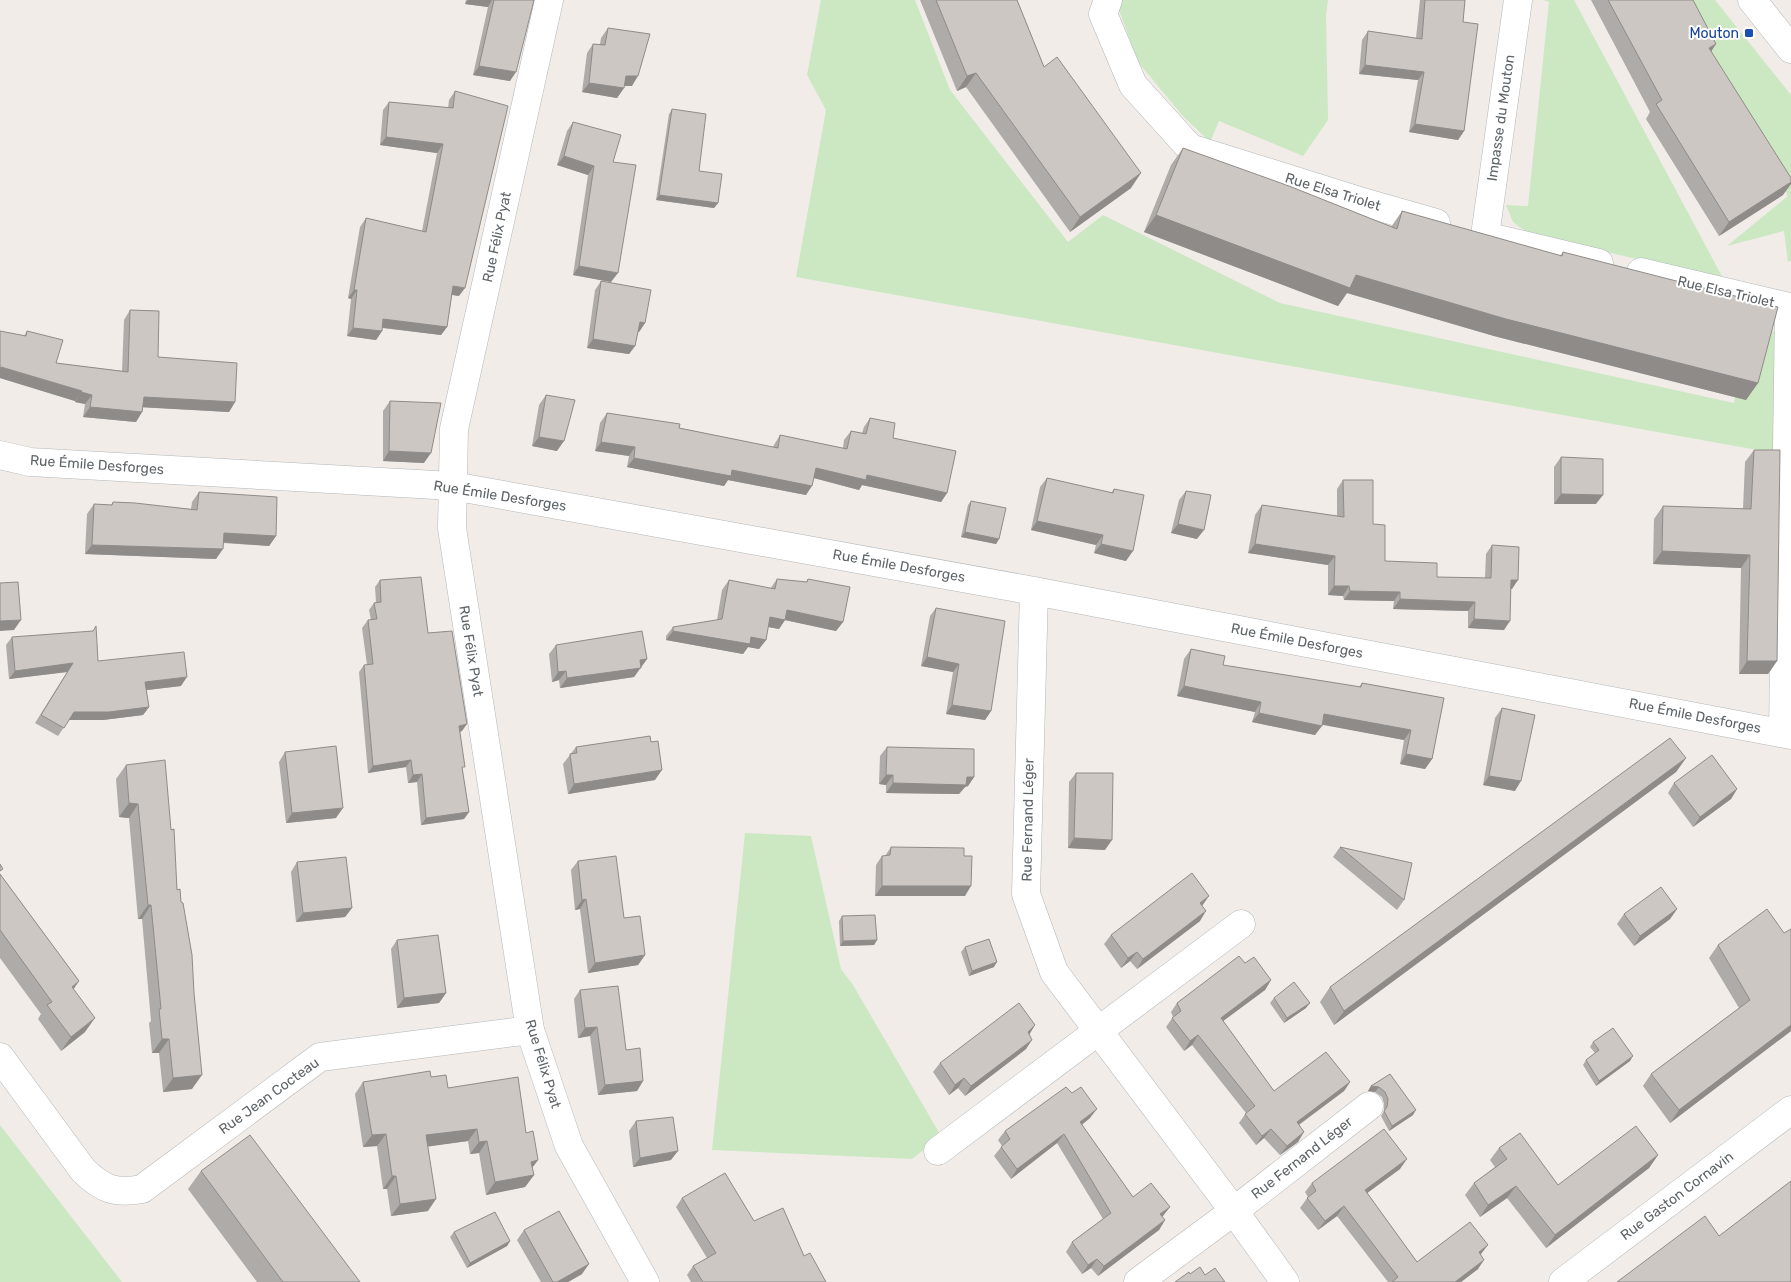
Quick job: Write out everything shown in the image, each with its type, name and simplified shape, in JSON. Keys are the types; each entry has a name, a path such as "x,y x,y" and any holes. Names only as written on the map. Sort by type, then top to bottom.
{"street":[{"name":"Rue Félix Pyat","path":"550,0 454,429 452,528 530,1030 568,1146 645,1282"},
{"name":"Rue Elsa Triolet","path":"1108,0 1104,14 1133,85 1190,148 1366,203 1485,236 1789,307 1787,734"},
{"name":"Impasse du Mouton","path":"1485,236 1518,0"},
{"path":"1752,0 1791,49"},
{"name":"Rue Émile Desforges","path":"0,455 30,462 453,486 1034,590 1787,734"},
{"name":"Rue Fernand Léger","path":"1034,590 1026,894 1054,972 1234,1211 1285,1282"},
{"path":"938,1151 1241,924"},
{"name":"Rue Jean Cocteau","path":"0,1057 83,1170 96,1183 113,1190 128,1192 142,1189 320,1057 530,1030"},
{"name":"Rue Fernand Léger","path":"1138,1282 1234,1211 1369,1106"},
{"name":"Rue Gaston Cornavin","path":"1563,1282 1791,1110"}],"green space":[{"path":"821,0 915,0 950,90 1068,242 1103,215 1280,303 1734,403 1752,318 1763,319 1776,334 1774,453 796,277 826,110 807,75"},
{"path":"1120,0 1328,0 1326,15 1328,120 1303,156 1219,121 1210,142 1182,115 1138,62 1118,7"},
{"path":"1543,0 1574,0 1724,280 1528,233 1513,222 1506,205 1528,206 1549,2"},
{"path":"1675,0 1715,0 1791,95 1791,261 1788,262 1784,231 1727,246 1788,196"},
{"path":"745,833 811,836 841,969 853,985 941,1136 912,1159 712,1150"},
{"path":"0,1125 122,1282 0,1282"}],"building":[{"path":"494,0 534,0 516,72 479,66"},
{"path":"936,0 1017,0 1044,67 1057,57 1141,173 1080,217 976,73 967,76"},
{"path":"1425,0 1465,0 1463,22 1478,24 1464,131 1415,124 1424,72 1365,65 1368,31 1422,39"},
{"path":"1608,0 1693,0 1716,44 1709,48 1791,178 1791,182 1729,222 1656,104 1662,100"},
{"path":"608,28 650,34 638,76 626,76 624,88 589,83 593,44 605,45"},
{"path":"455,91 508,106 465,288 453,286 447,327 383,319 382,331 353,328 357,290 354,290 366,218 426,232 443,144 386,137 389,102 453,108"},
{"path":"672,109 706,114 699,171 722,174 718,203 659,195"},
{"path":"573,122 621,135 613,162 636,165 618,273 579,266 594,166 564,156"},
{"path":"1183,148 1289,186 1397,229 1402,211 1562,256 1563,252 1778,307 1758,383 1506,319 1356,275 1350,288 1156,215"},
{"path":"601,281 651,290 645,323 640,322 635,346 593,339"},
{"path":"130,310 159,311 158,357 237,363 235,402 144,397 142,412 90,407 92,395 82,391 1,367 0,372 0,331 26,336 27,331 63,340 56,363 128,372"},
{"path":"546,395 575,400 564,441 539,437"},
{"path":"390,401 441,403 431,453 389,451"},
{"path":"607,413 680,424 679,428 778,448 780,435 847,449 851,431 866,434 870,418 895,423 893,438 956,451 947,493 867,475 866,480 816,468 812,486 732,470 731,476 634,458 635,447 601,442"},
{"path":"1754,450 1780,450 1777,661 1747,661 1750,555 1662,551 1663,506 1751,509"},
{"path":"1561,457 1603,459 1603,495 1561,494"},
{"path":"1047,478 1113,493 1114,489 1144,495 1133,551 1101,544 1103,535 1037,521"},
{"path":"1343,480 1373,480 1373,524 1385,525 1385,561 1437,563 1437,577 1491,578 1492,545 1519,547 1518,580 1511,580 1510,621 1474,619 1475,602 1400,599 1400,592 1350,591 1349,586 1334,586 1335,556 1255,544 1262,505 1344,517"},
{"path":"1186,491 1211,495 1204,530 1178,524"},
{"path":"199,492 277,497 276,536 224,533 223,549 92,545 94,504 112,505 113,502 135,503 197,510"},
{"path":"971,501 1006,508 999,539 965,532"},
{"path":"421,577 428,633 452,631 467,724 459,726 465,767 462,767 469,812 426,818 422,774 413,775 411,760 373,766 364,665 373,664 368,620 377,619 374,603 381,602 380,580"},
{"path":"777,579 807,582 808,579 850,587 843,622 787,610 785,620 770,617 766,640 751,637 750,644 673,631 673,627 722,619 729,580 775,589"},
{"path":"18,582 21,620 0,621 0,583"},
{"path":"936,608 1005,621 991,711 952,705 959,664 927,657"},
{"path":"96,626 98,661 184,652 187,677 145,682 149,707 109,712 74,712 64,728 41,715 73,663 15,671 12,637 93,631"},
{"path":"642,631 647,659 640,660 641,668 567,678 566,671 558,672 556,645"},
{"path":"1191,649 1225,656 1223,665 1361,687 1362,683 1444,698 1432,759 1406,754 1411,730 1324,714 1322,726 1259,713 1261,702 1184,686"},
{"path":"1502,708 1535,715 1521,781 1489,776"},
{"path":"650,736 651,742 658,741 662,770 574,784 570,754 577,753 576,747"},
{"path":"1670,738 1686,758 1344,1011 1330,987"},
{"path":"336,746 343,808 292,813 285,752"},
{"path":"887,747 974,749 974,777 967,777 966,785 893,783 893,775 886,775"},
{"path":"1712,755 1737,789 1700,817 1674,783"},
{"path":"165,760 171,830 174,829 177,890 180,889 192,955 202,1075 173,1078 169,1039 162,1039 151,905 148,905 138,804 129,803 126,765"},
{"path":"1076,773 1113,773 1112,840 1074,838"},
{"path":"891,847 964,848 964,856 972,856 971,886 882,886 882,856 890,855"},
{"path":"1340,847 1412,863 1404,900"},
{"path":"616,856 624,918 640,916 645,955 595,963 586,899 582,900 578,861"},
{"path":"346,857 352,908 303,913 297,862"},
{"path":"1192,873 1209,896 1200,903 1206,911 1143,959 1137,952 1128,958 1111,935"},
{"path":"0,874 79,981 72,987 95,1018 71,1037 47,1005 52,1002 0,930"},
{"path":"1661,887 1677,909 1640,936 1624,914"},
{"path":"1767,909 1784,933 1791,929 1791,1025 1679,1110 1651,1074 1750,1000 1718,945"},
{"path":"875,915 877,940 843,941 842,916"},
{"path":"438,935 446,993 404,998 397,940"},
{"path":"989,939 997,962 972,971 965,947"},
{"path":"1239,956 1245,963 1254,957 1271,980 1221,1018 1274,1091 1326,1052 1350,1082 1297,1122 1304,1132 1287,1146 1271,1129 1262,1136 1245,1114 1255,1106 1198,1035 1190,1041 1172,1018 1181,1011 1177,1003"},
{"path":"1294,982 1310,1003 1287,1018 1274,998"},
{"path":"618,986 626,1050 640,1048 643,1081 605,1085 597,1027 585,1028 580,990"},
{"path":"1019,1003 1035,1025 1028,1032 1032,1040 971,1086 964,1078 955,1085 940,1063"},
{"path":"1613,1028 1633,1056 1599,1081 1586,1060 1599,1050 1593,1042"},
{"path":"430,1071 431,1077 446,1075 448,1088 518,1077 526,1133 533,1131 538,1160 531,1162 534,1175 495,1182 487,1141 479,1142 477,1129 426,1135 436,1199 400,1204 396,1176 392,1176 386,1134 372,1135 363,1082"},
{"path":"1390,1074 1416,1110 1392,1126 1384,1111 1387,1107 1388,1099 1385,1092 1379,1087 1371,1086"},
{"path":"1066,1087 1072,1093 1081,1087 1097,1109 1080,1122 1133,1197 1151,1183 1170,1207 1160,1214 1165,1220 1104,1266 1097,1259 1088,1265 1072,1242 1111,1213 1064,1134 1017,1169 1001,1147 1010,1139 1005,1131"},
{"path":"673,1117 678,1151 640,1158 636,1121"},
{"path":"1636,1126 1658,1155 1555,1235 1516,1186 1488,1205 1474,1183 1507,1159 1499,1148 1520,1133 1558,1185"},
{"path":"1384,1129 1407,1159 1365,1190 1417,1262 1470,1222 1488,1245 1479,1252 1484,1260 1455,1282 1392,1282 1398,1277 1344,1206 1325,1221 1307,1198 1316,1191 1312,1183"},
{"path":"250,1135 360,1282 283,1282 201,1171"},
{"path":"725,1173 754,1221 783,1208 804,1256 810,1253 826,1282 703,1282 693,1266 716,1253 682,1198"},
{"path":"1791,1181 1791,1282 1617,1282 1705,1216 1719,1236"},
{"path":"559,1211 589,1264 557,1282 553,1282 524,1230"},
{"path":"495,1212 510,1241 470,1263 454,1232"},
{"path":"1200,1267 1205,1275 1215,1268 1225,1282 1175,1282 1189,1272 1190,1274"}],"place":[{"name":"Mouton","path":"1749,33"}]}
